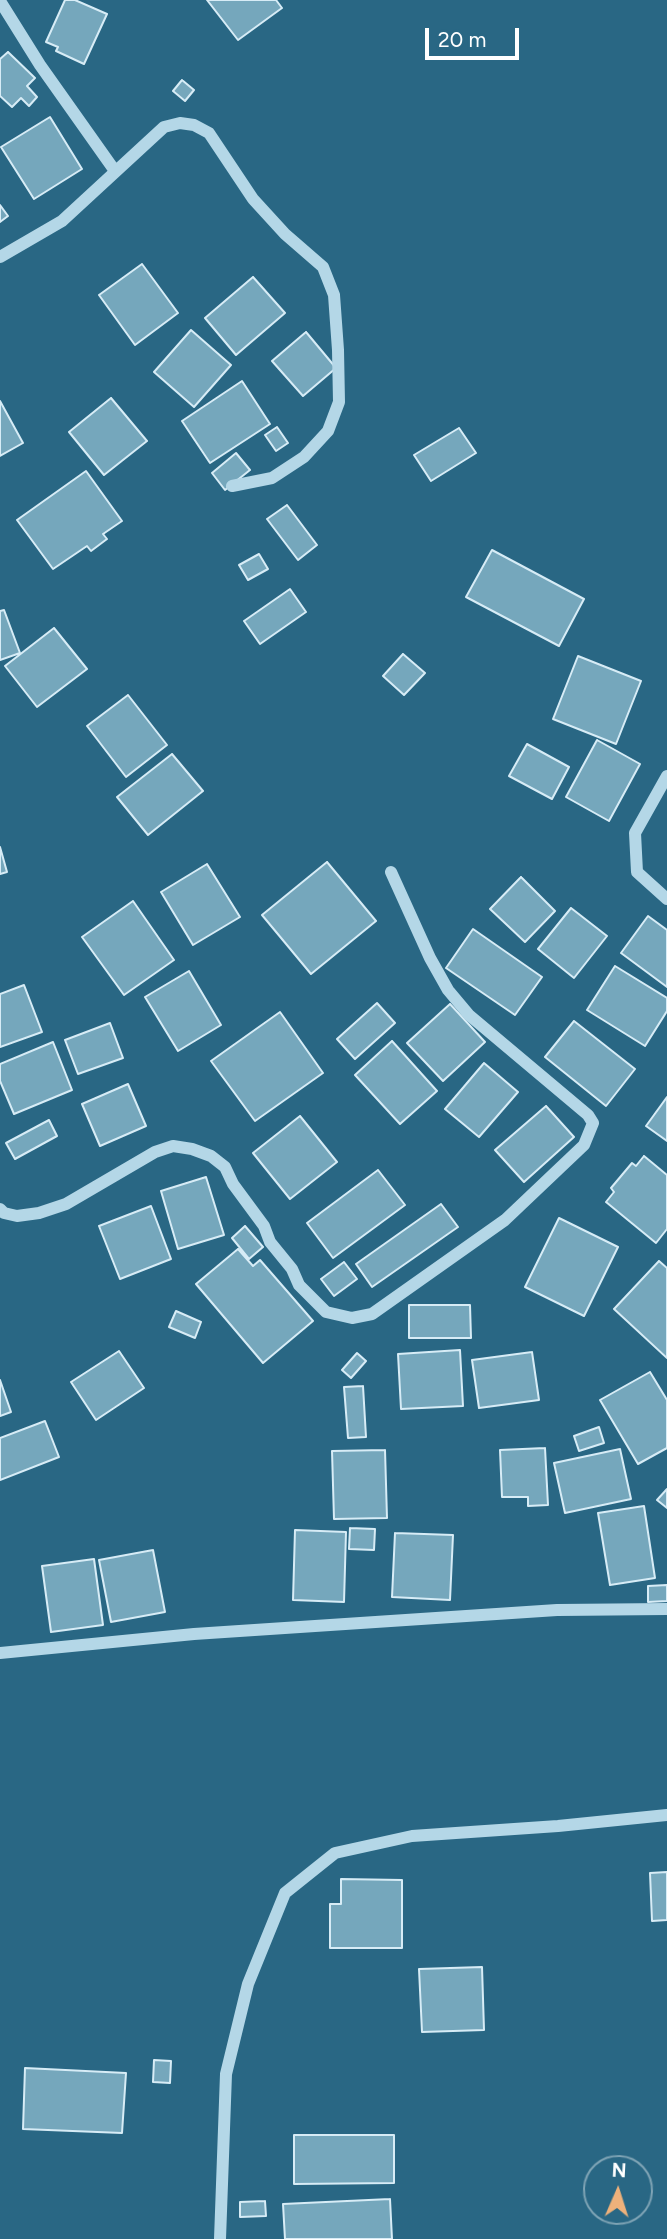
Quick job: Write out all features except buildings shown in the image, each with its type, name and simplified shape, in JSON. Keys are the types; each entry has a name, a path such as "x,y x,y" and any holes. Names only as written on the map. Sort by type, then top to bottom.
{"street":[{"path":"0,1 40,65 115,171"},
{"path":"0,257 62,221 164,127 180,123 194,125 209,133 253,199 285,234 323,267 334,295 338,350 339,402 328,431 304,457 272,478 232,486"},
{"path":"667,776 635,833 638,872 667,899"},
{"path":"0,1209 4,1213 17,1216 40,1213 66,1204 155,1152 173,1146 192,1149 211,1156 225,1167 233,1184 264,1226 270,1242 292,1269 299,1284 326,1312 352,1318 372,1314 505,1220 584,1145 593,1123 588,1115 469,1015 448,990 430,958 391,872"},
{"path":"0,1653 194,1634 557,1610 667,1609"},
{"path":"220,2239 226,2074 248,1984 285,1893 335,1853 412,1836 667,1815"}]}
